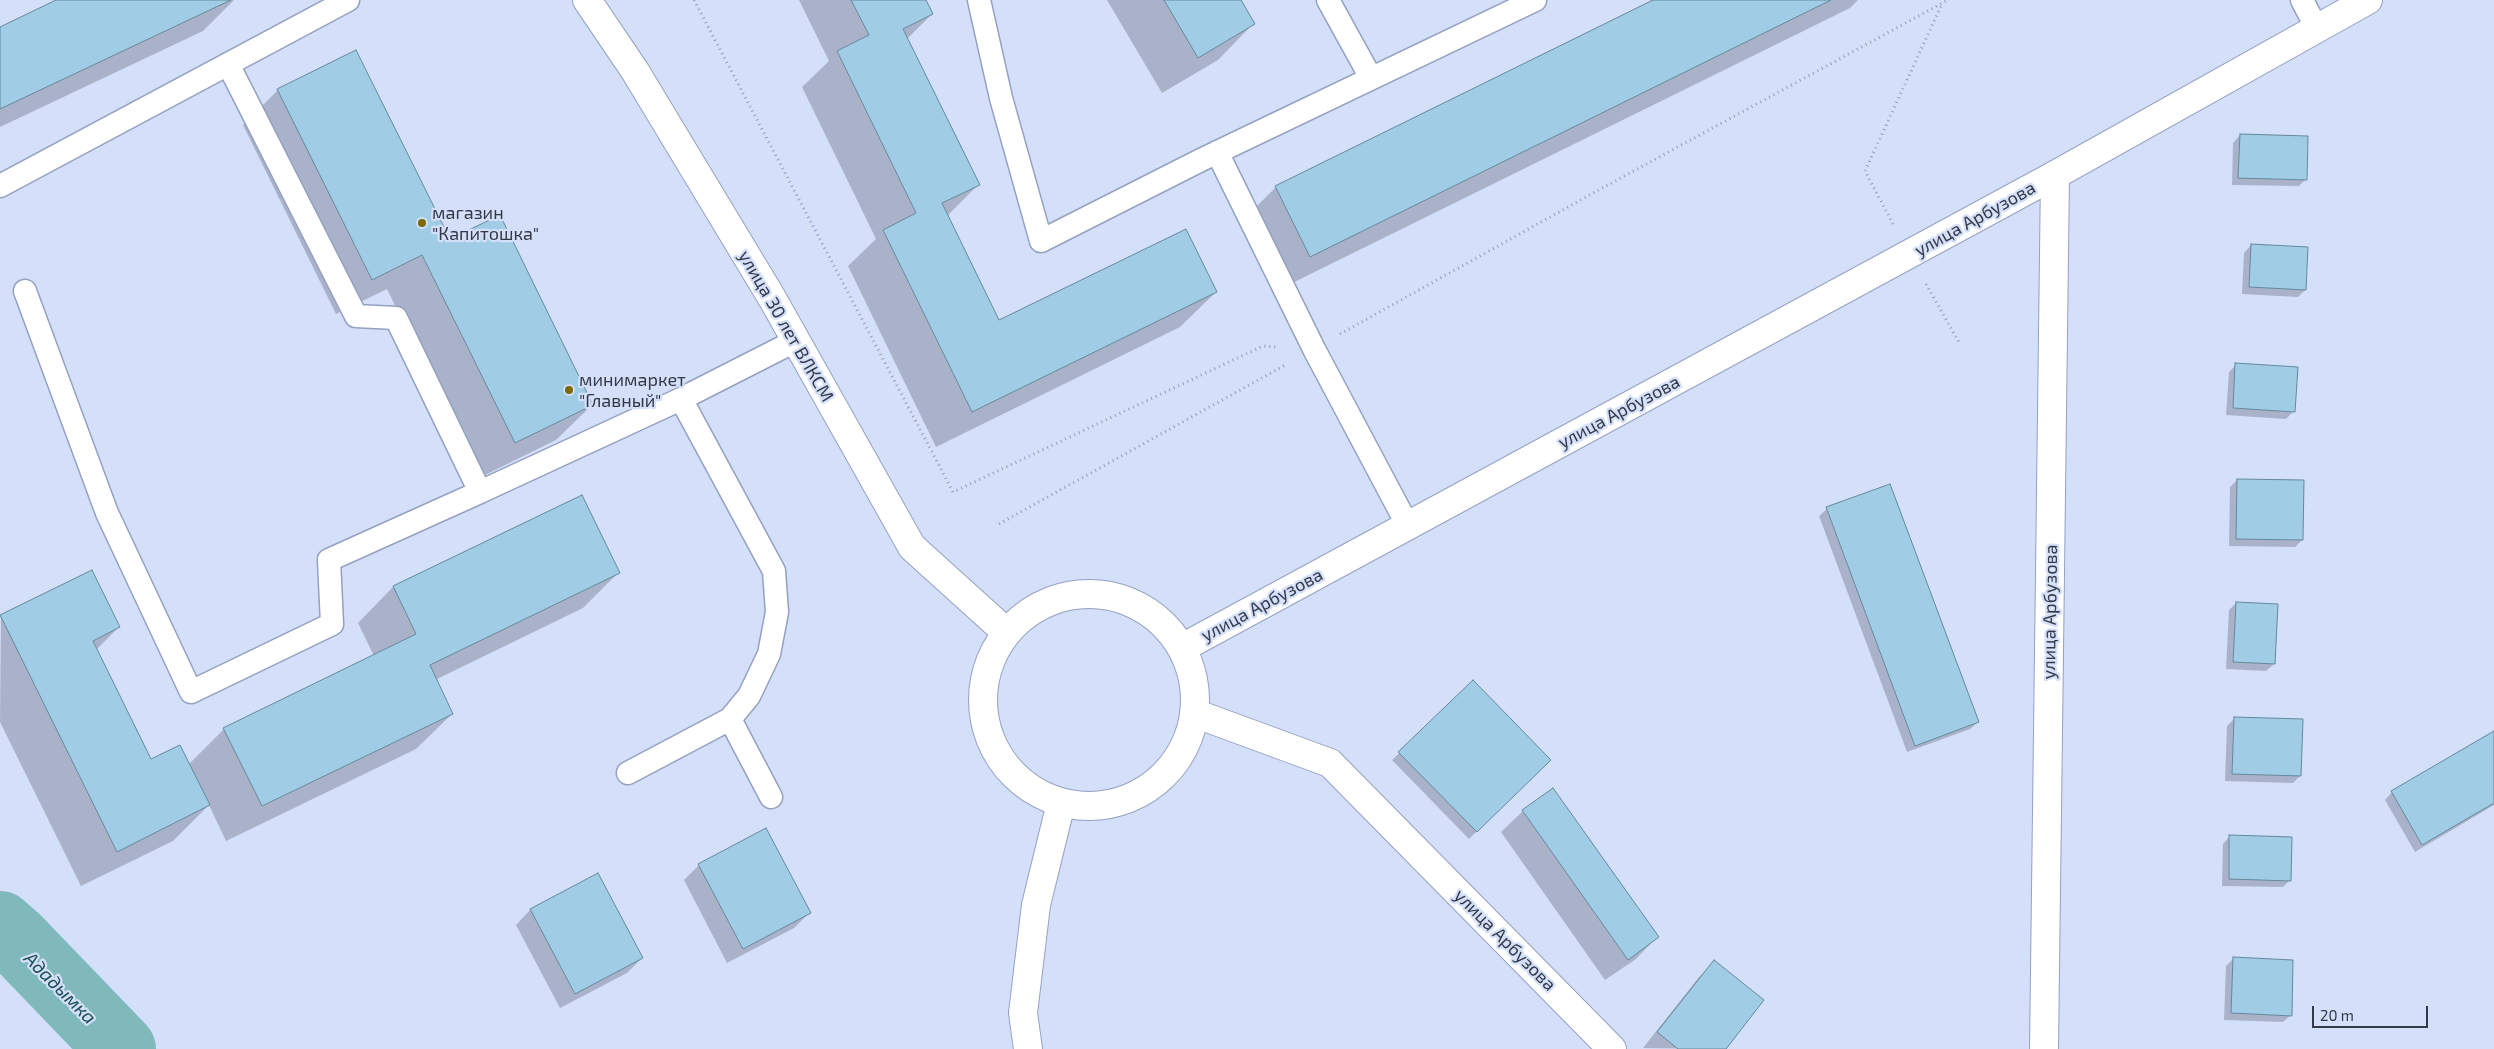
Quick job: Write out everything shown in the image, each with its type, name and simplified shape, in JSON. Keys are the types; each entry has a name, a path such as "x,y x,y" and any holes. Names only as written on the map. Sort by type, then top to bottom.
{"street":[{"name":"улица 30 лет ВЛКСМ","path":"587,0 640,79 772,298 912,547 1006,632"},
{"name":"улица Арбузова","path":"1182,648 2055,175 2368,0"},
{"name":"улица Арбузова","path":"2044,1049 2055,175"},
{"path":"1099,594 1131,602 1157,619 1182,648 1194,683 1194,714 1186,744 1172,767 1151,786 1130,799 1106,806 1061,803 1047,799 1020,782 1001,760 988,735 982,707 984,680 992,654 1006,632 1043,603 1073,595 1099,594"},
{"name":"улица Арбузова","path":"1194,714 1330,763 1612,1049"},
{"path":"1028,1049 1024,1013 1036,905 1061,803"}],"lane":[{"path":"0,186 348,0"},
{"path":"979,0 1002,98 1041,241 1217,152 1535,0"},
{"path":"1328,0 1372,78"},
{"path":"2302,0 2317,29"},
{"path":"228,64 356,316 396,318 480,492"},
{"path":"1217,152 1314,349 1408,526"},
{"path":"25,291 107,513 191,692 332,624 329,560 681,399 795,341"},
{"path":"628,773 730,719 749,696 769,654 777,612 774,571 681,399"},
{"path":"730,719 771,797"}],"path":[{"path":"694,0 953,492 1264,346 1314,349"},
{"path":"999,524 1595,192 1948,0"},
{"path":"1865,171 1942,3"}],"building":[{"path":"56,0 231,0 0,109 0,27"},
{"path":"851,0 926,0 933,14 903,29 980,185 942,203 999,320 1186,229 1217,292 972,412 883,230 916,213 837,51 869,35"},
{"path":"1164,0 1241,0 1255,24 1198,58"},
{"path":"1653,0 1831,0 1310,257 1275,186"},
{"path":"356,50 450,239 500,215 593,405 515,443 422,255 372,280 277,89"},
{"path":"2240,134 2308,136 2307,180 2238,178"},
{"path":"2251,244 2308,247 2306,290 2249,287"},
{"path":"2235,363 2298,367 2295,412 2233,408"},
{"path":"2237,479 2304,480 2303,540 2236,539"},
{"path":"1890,484 1979,722 1915,746 1826,507"},
{"path":"582,495 620,573 430,665 453,714 262,806 223,728 416,634 393,586"},
{"path":"92,570 120,627 93,641 151,759 180,745 210,805 117,852 0,615"},
{"path":"2236,602 2278,604 2275,664 2233,662"},
{"path":"1473,680 1551,760 1477,832 1398,752"},
{"path":"2234,717 2303,719 2301,776 2232,774"},
{"path":"2494,731 2494,803 2422,845 2391,791"},
{"path":"1553,788 1659,937 1628,960 1522,810"},
{"path":"766,828 811,913 743,949 698,864"},
{"path":"2229,835 2292,837 2291,881 2229,879"},
{"path":"598,873 643,958 575,994 530,909"},
{"path":"2233,957 2293,960 2292,1016 2231,1013"},
{"path":"1714,960 1764,1000 1726,1049 1678,1049 1657,1032"}],"waterway":[{"name":"Ададымка","path":"0,926 16,940 121,1049"}],"place":[{"name":"магазин \"Капитошка\"","path":"422,223"},
{"name":"минимаркет \"Главный\"","path":"569,390"}]}
